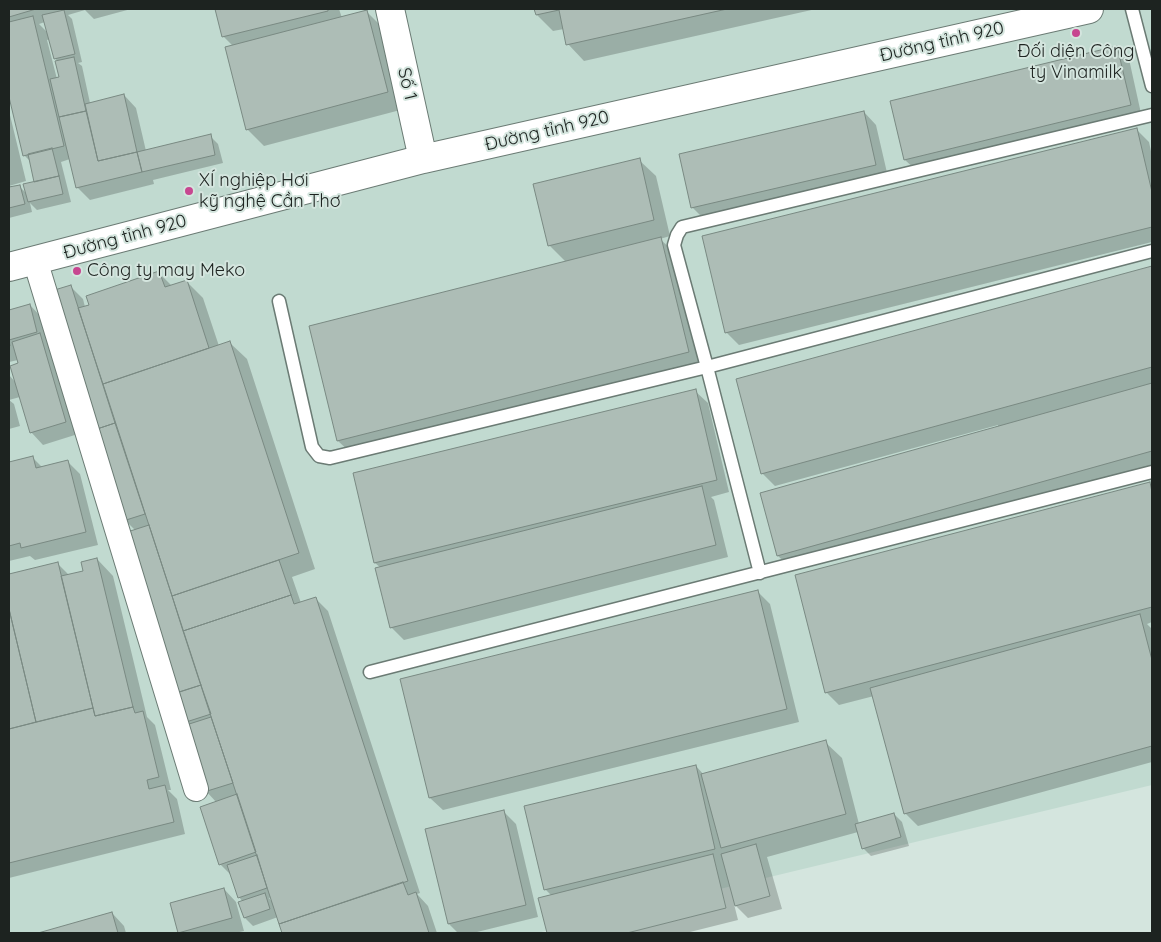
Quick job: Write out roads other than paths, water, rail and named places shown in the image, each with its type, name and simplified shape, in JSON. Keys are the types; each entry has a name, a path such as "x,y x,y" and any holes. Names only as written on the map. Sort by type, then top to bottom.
{"main road":[{"name":"Số 1","path":"390,9 423,159"},
{"name":"Đường tỉnh 920","path":"9,267 423,159 1089,9"}],"street":[{"path":"35,260 196,789"}],"lane":[{"path":"1132,9 1152,86"},
{"path":"760,573 674,245 682,227 1152,116"},
{"path":"279,301 312,447 319,456 330,458 707,367 1152,251"},
{"path":"370,672 1152,472"}],"place":[{"name":"Đối diện Công ty Vinamilk","path":"1076,33"},
{"name":"XÍ nghiệp Hơi kỹ nghệ Cần Thơ","path":"189,191"},
{"name":"Công ty may Meko","path":"77,271"}]}
